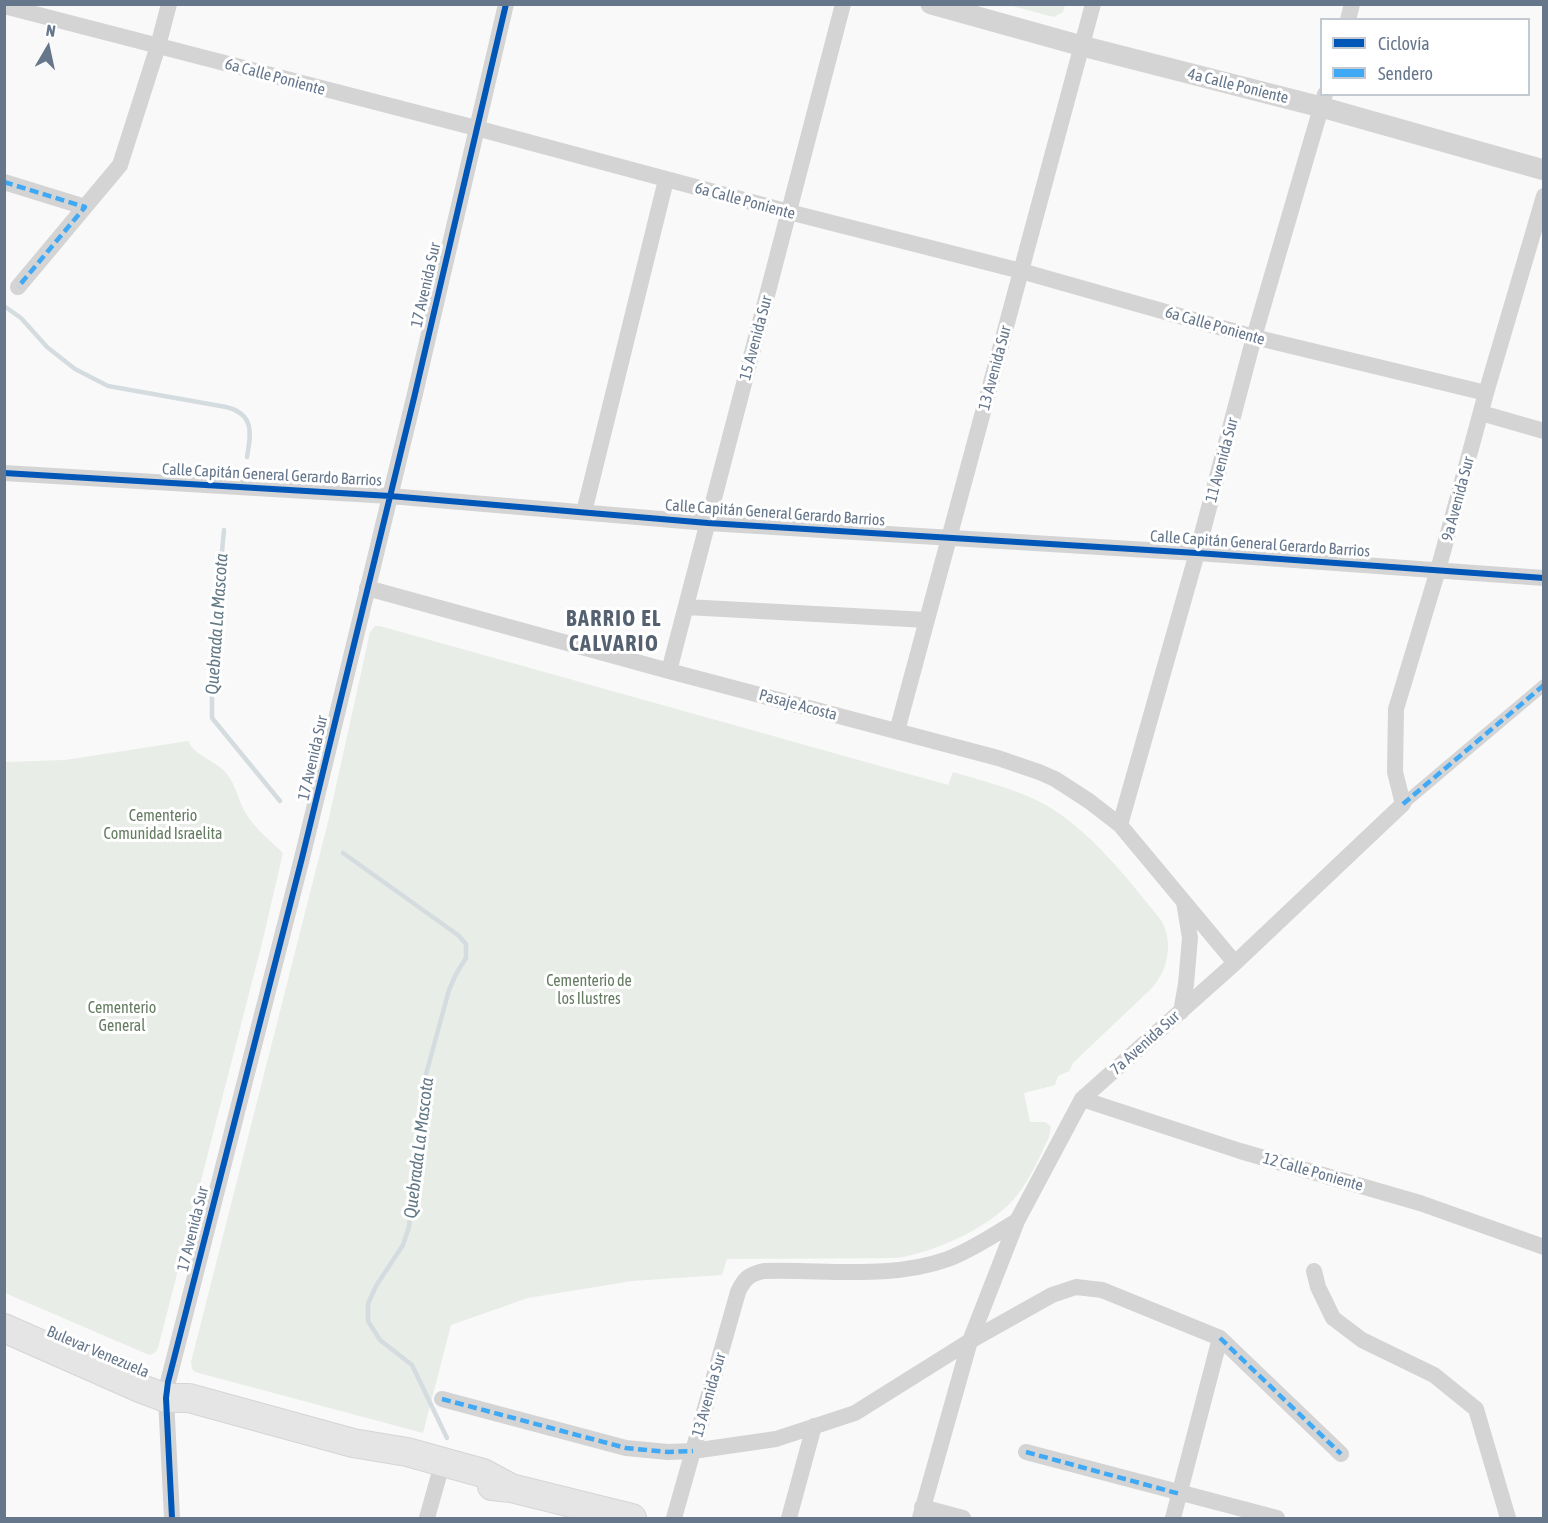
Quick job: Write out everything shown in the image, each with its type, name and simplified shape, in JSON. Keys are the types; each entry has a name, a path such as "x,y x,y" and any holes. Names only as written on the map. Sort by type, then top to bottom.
{"highway":[{"name":"Bulevar Venezuela","path":"4,1312 174,1393"},
{"name":"Bulevar Venezuela","path":"4,1329 142,1389 174,1393 353,1443 407,1452 483,1473 512,1488"},
{"name":"Bulevar Venezuela","path":"353,1443 402,1465 439,1475 478,1485 512,1488 632,1518"}],"street":[{"path":"18,287 120,165 169,4"},
{"name":"17 Avenida Sur","path":"172,1518 174,1393 506,4"},
{"name":"15 Avenida Sur","path":"669,671 843,4"},
{"name":"4a Calle Poniente","path":"931,4 1082,46 1323,101 1544,170"},
{"name":"13 Avenida Sur","path":"897,731 1093,4"},
{"name":"6a Calle Poniente","path":"4,6 1021,271 1254,337 1486,393"},
{"name":"11 Avenida Sur","path":"1120,825 1197,553 1254,337 1323,101"},
{"path":"584,512 666,180"},
{"path":"4,182 85,207"},
{"name":"9a Avenida Sur","path":"1403,804 1395,772 1396,709 1438,570 1486,393 1544,196"},
{"path":"1481,413 1544,431"},
{"name":"Calle Capitán General Gerardo Barrios","path":"4,473 390,496 708,523 1197,553 1544,578"},
{"name":"Pasaje Acosta","path":"367,588 998,758 1039,772 1073,789 1120,825 1235,963"},
{"path":"686,607 927,620"},
{"name":"7a Avenida Sur","path":"921,1513 970,1341 1017,1221 1082,1099 1235,963 1403,804 1544,685"},
{"path":"1181,1012 1190,938 1184,901"},
{"name":"12 Calle Poniente","path":"1082,1099 1226,1146 1420,1203 1544,1247"},
{"name":"13 Avenida Sur","path":"674,1518 738,1292 744,1280 750,1275 764,1271 877,1272 919,1267 972,1248 1017,1221"},
{"path":"1314,1271 1318,1287 1333,1318 1362,1340 1434,1375 1476,1409 1509,1518"},
{"path":"442,1399 626,1448 668,1452 693,1451 776,1439 855,1413 970,1341 1052,1295 1076,1287 1102,1290 1220,1338 1341,1454"},
{"path":"1173,1518 1220,1338"},
{"path":"789,1518 814,1426"},
{"path":"1026,1452 1277,1518"},
{"path":"427,1518 439,1475"},
{"path":"921,1513 963,1518"}],"green space":[{"path":"1008,5 1065,5 1063,12 1054,17"},
{"name":"Cementerio de los Ilustres","path":"375,626 948,785 953,772 1030,797 1057,812 1090,839 1121,871 1161,920 1168,946 1162,973 1152,988 1073,1063 1069,1071 1058,1076 1055,1085 1024,1093 1030,1122 1045,1122 1051,1126 1049,1137 1035,1166 1023,1187 1008,1206 979,1227 946,1244 897,1258 727,1259 722,1275 632,1281 528,1298 451,1325 423,1433 195,1372 191,1362 329,818 370,632"},
{"name":"Cementerio General","path":"188,741 196,751 227,774 249,818 283,853 158,1348 155,1353 149,1355 5,1293 5,762 65,760"}],"waterway":[{"name":"Quebrada La Mascota","path":"4,306 21,318 47,347 75,369 108,386 235,410 242,415 249,426 247,457"},
{"name":"Quebrada La Mascota","path":"224,530 212,657 212,718 280,801"},
{"name":"Quebrada La Mascota","path":"343,853 458,935 466,944 466,958 449,990 422,1089 409,1227 403,1245 376,1286 368,1304 368,1321 380,1340 412,1365 447,1438"}],"marked path":[{"path":"4,182 85,207 18,287"},
{"path":"1403,804 1544,685"},
{"path":"1220,1338 1341,1454"},
{"path":"442,1399 626,1448 668,1452 693,1451"},
{"path":"1026,1452 1180,1494"}],"cycle path":[{"path":"172,1518 166,1398 168,1382 302,858 414,398 506,4"},
{"path":"4,473 390,496 708,523 1197,553 1544,578"}],"district":[{"name":"BARRIO EL CALVARIO","path":"614,632"}],"park label":[{"name":"Cementerio Comunidad Israelita","path":"163,825"}]}
